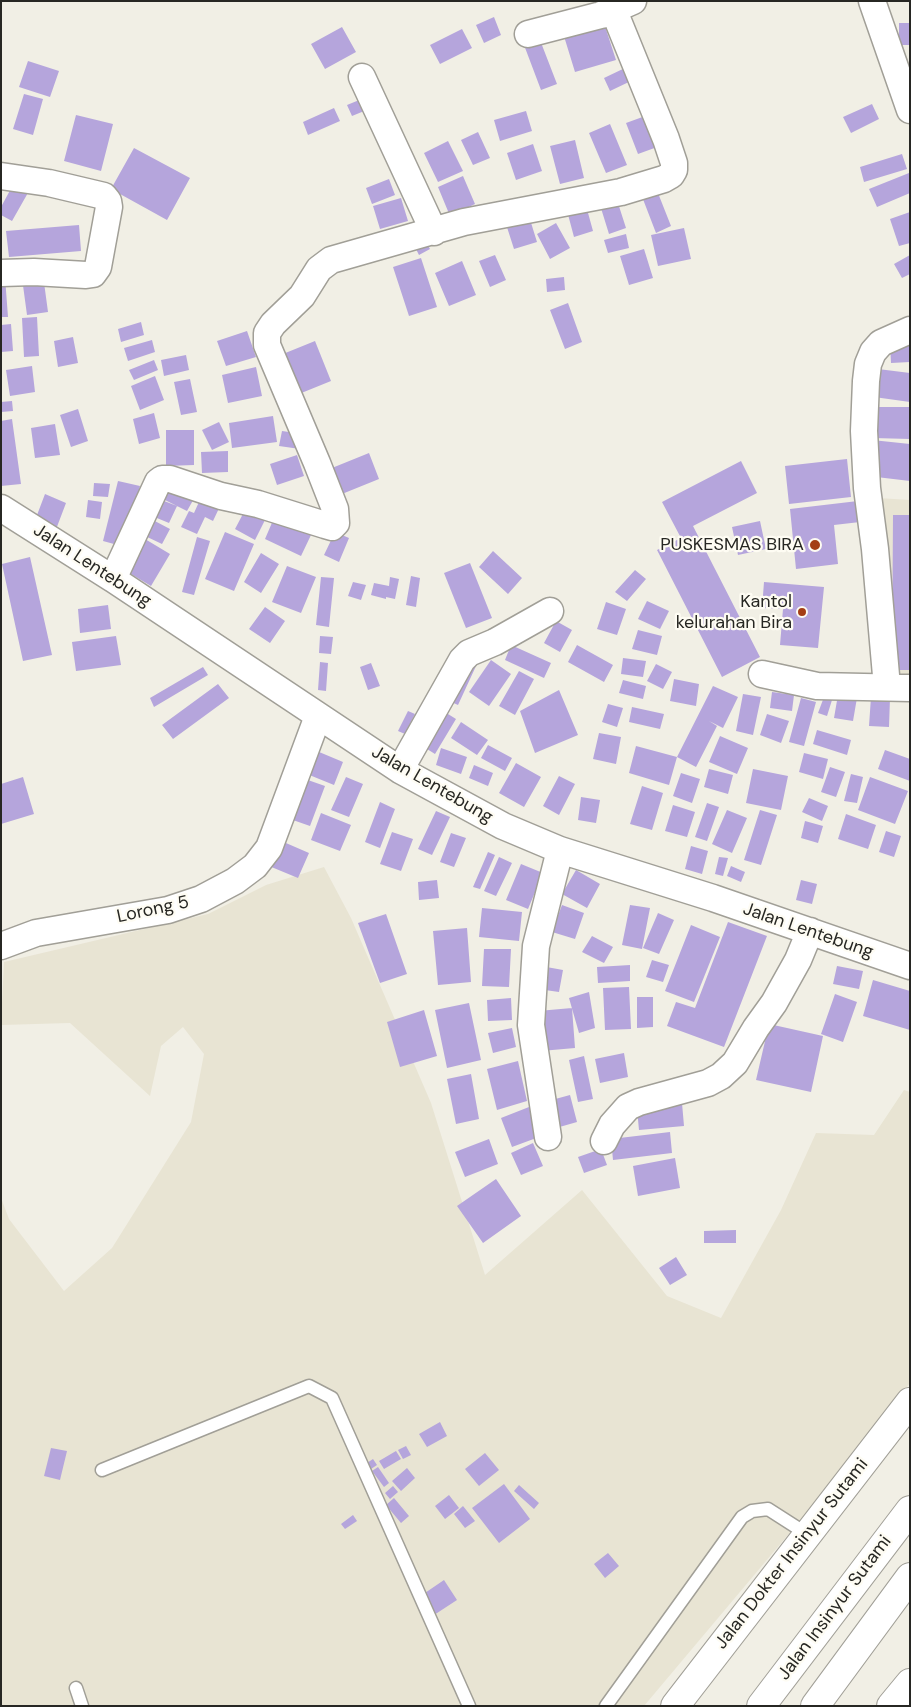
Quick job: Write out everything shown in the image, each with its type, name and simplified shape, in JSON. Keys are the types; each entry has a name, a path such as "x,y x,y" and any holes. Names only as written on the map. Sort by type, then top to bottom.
{"main road":[{"name":"Jalan Dokter Insinyur Sutami","path":"675,1706 910,1402"},
{"name":"Jalan Insinyur Sutami","path":"761,1706 910,1510"},
{"path":"814,1706 910,1576"},
{"path":"891,1706 910,1683"}],"street":[{"path":"872,1 910,110"},
{"path":"113,579 158,482 162,479 170,479 221,496 258,504 332,527 336,523 335,509 318,463 267,345 266,333 302,296 319,269 331,260 464,222 621,192 664,179 671,175 674,170 674,163 623,6 528,34"},
{"path":"362,77 434,232"},
{"path":"1,176 49,183 104,196 108,201 98,267 93,274 86,276 34,272 1,273"},
{"path":"762,674 817,686 898,687 875,549 867,488 864,431 866,380 868,364 873,352 881,343 910,330"},
{"name":"Jalan Lentebung","path":"1,508 113,579 400,770 503,826 560,850 713,898 910,966"},
{"path":"400,770 462,660 469,653 495,642 550,611"},
{"name":"Lorong 5","path":"1,946 36,933 168,910 201,899 235,881 255,866 269,848 318,716"},
{"path":"548,1137 531,1025 536,946 560,850"},
{"path":"604,1141 612,1125 628,1108 639,1102 708,1082 721,1076 735,1063 774,1003 798,960 810,931"}],"lane":[{"path":"102,1470 309,1386 332,1398 468,1706"},
{"path":"606,1706 742,1517 752,1512 768,1509 807,1534"},
{"path":"76,1688 82,1706"}],"shaded area":[{"path":"878,498 910,500 910,688 887,687"},
{"path":"324,867 351,918 431,1103 485,1275 582,1190 667,1296 721,1318 781,1210 816,1133 874,1135 904,1090 910,1092 910,1383 856,1454 644,1706 1,1706 1,1198 9,1219 64,1291 112,1248 191,1122 204,1054 183,1027 161,1046 150,1096 70,1023 1,1025 4,962 208,914 266,885"}],"building":[{"path":"494,17 501,35 484,43 476,25"},
{"path":"603,20 616,60 575,72 563,33"},
{"path":"899,23 910,23 910,45 899,45"},
{"path":"342,27 356,52 325,69 311,44"},
{"path":"462,29 472,48 440,64 430,45"},
{"path":"540,40 557,84 541,90 524,45"},
{"path":"28,61 59,71 50,97 19,87"},
{"path":"627,67 633,80 610,91 604,78"},
{"path":"24,94 43,99 33,135 13,129"},
{"path":"369,96 374,107 352,116 347,105"},
{"path":"872,104 879,119 851,133 843,117"},
{"path":"334,108 340,121 308,135 303,122"},
{"path":"526,111 532,131 500,141 494,120"},
{"path":"76,115 113,124 101,171 64,161"},
{"path":"648,115 660,146 638,154 626,123"},
{"path":"610,124 627,165 606,173 589,133"},
{"path":"478,132 490,158 473,165 461,140"},
{"path":"575,140 584,178 560,184 550,146"},
{"path":"448,141 463,171 438,182 424,153"},
{"path":"533,144 542,171 516,180 507,153"},
{"path":"134,148 190,178 167,220 111,189"},
{"path":"902,154 907,169 864,182 860,167"},
{"path":"909,173 910,193 877,207 869,189"},
{"path":"463,176 475,204 450,216 438,187"},
{"path":"389,179 395,195 372,204 366,188"},
{"path":"14,183 29,191 12,221 1,215 1,207"},
{"path":"656,188 671,226 656,233 641,194"},
{"path":"401,198 408,221 380,229 373,206"},
{"path":"617,200 626,228 609,234 600,205"},
{"path":"585,202 593,231 574,237 566,207"},
{"path":"910,212 910,243 899,246 890,219"},
{"path":"528,213 537,242 514,249 505,221"},
{"path":"556,223 570,248 550,259 537,234"},
{"path":"79,225 81,251 9,257 6,231"},
{"path":"684,228 691,259 658,266 651,235"},
{"path":"626,234 629,248 608,253 604,240"},
{"path":"424,238 430,249 419,255 413,243"},
{"path":"644,249 653,278 629,285 620,256"},
{"path":"495,255 506,280 490,287 479,261"},
{"path":"910,255 910,274 902,278 894,264"},
{"path":"421,258 437,307 409,316 393,267"},
{"path":"462,261 476,295 449,306 435,273"},
{"path":"43,275 48,312 27,315 22,278"},
{"path":"1,277 5,277 8,317 1,317"},
{"path":"564,277 565,290 547,292 546,279"},
{"path":"568,303 582,342 565,349 550,310"},
{"path":"37,317 39,356 24,357 22,318"},
{"path":"141,322 144,335 121,342 118,329"},
{"path":"11,324 13,351 1,352 1,325"},
{"path":"247,331 256,357 226,366 217,341"},
{"path":"73,337 78,363 58,367 54,341"},
{"path":"152,340 155,352 128,361 124,348"},
{"path":"910,340 910,362 891,363 890,341"},
{"path":"315,341 331,381 294,396 278,356"},
{"path":"186,355 189,370 164,376 161,360"},
{"path":"154,360 158,370 134,380 129,370"},
{"path":"32,366 35,392 10,396 6,370"},
{"path":"256,367 262,396 228,403 222,375"},
{"path":"878,369 910,373 910,402 874,397"},
{"path":"155,376 164,400 140,410 131,386"},
{"path":"190,379 197,412 181,415 174,382"},
{"path":"12,401 13,411 1,412 1,402"},
{"path":"874,407 910,407 910,439 873,438"},
{"path":"78,409 88,441 71,447 60,415"},
{"path":"154,413 160,438 139,444 133,419"},
{"path":"273,416 277,442 232,448 229,423"},
{"path":"12,419 21,484 1,486 1,421"},
{"path":"219,422 229,442 212,450 202,430"},
{"path":"55,424 60,455 35,458 31,428"},
{"path":"166,430 194,430 194,465 166,466"},
{"path":"282,431 303,434 300,449 279,446"},
{"path":"872,440 910,444 910,481 868,476"},
{"path":"228,451 228,472 202,473 201,452"},
{"path":"369,453 379,479 337,496 327,470"},
{"path":"297,455 304,476 277,485 270,464"},
{"path":"847,459 851,497 789,504 785,466"},
{"path":"741,461 757,493 693,526 760,657 722,677 657,550 681,538 662,502"},
{"path":"167,480 196,495 187,511 159,497"},
{"path":"118,481 140,486 125,547 103,541"},
{"path":"94,483 110,484 108,497 93,496"},
{"path":"203,493 222,502 213,521 205,517 197,534 181,527 189,511 194,513"},
{"path":"45,494 66,503 55,532 34,523"},
{"path":"159,499 177,506 169,523 152,516"},
{"path":"88,500 102,502 100,519 86,517"},
{"name":"PUSKESMAS BIRA","path":"858,501 860,522 834,525 838,564 796,569 790,509"},
{"path":"245,510 265,520 255,540 235,529"},
{"path":"893,515 910,515 910,670 892,670"},
{"path":"274,518 311,535 301,556 265,539"},
{"path":"151,519 170,529 162,544 143,535"},
{"path":"760,521 766,549 738,555 732,527"},
{"path":"225,532 254,544 234,591 205,579"},
{"path":"335,532 349,538 339,562 324,555"},
{"path":"197,537 210,541 194,595 182,592"},
{"path":"145,539 170,554 151,586 126,571"},
{"path":"493,551 522,578 508,594 479,567"},
{"path":"261,553 279,564 261,593 244,582"},
{"path":"30,557 52,655 23,661 2,564"},
{"path":"470,563 492,618 466,628 444,573"},
{"path":"287,566 316,577 301,613 272,602"},
{"path":"635,570 646,579 627,601 615,592"},
{"path":"411,576 420,578 416,607 406,605"},
{"path":"321,577 334,578 329,627 316,625"},
{"path":"390,577 399,579 395,599 371,595 374,583 389,586"},
{"path":"353,582 366,585 361,600 348,596"},
{"name":"Kantol kelurahan Bira","path":"764,582 824,587 818,648 780,645 783,609 762,608"},
{"path":"647,601 669,611 660,629 638,619"},
{"path":"606,602 626,609 617,635 597,629"},
{"path":"108,605 111,629 80,633 78,609"},
{"path":"265,607 285,621 270,643 249,629"},
{"path":"556,621 572,630 560,652 544,643"},
{"path":"638,630 662,636 657,655 632,649"},
{"path":"116,636 121,665 76,671 72,642"},
{"path":"320,636 333,637 331,654 319,653"},
{"path":"511,645 551,663 544,678 505,660"},
{"path":"577,645 613,665 604,682 568,662"},
{"path":"623,658 646,661 643,677 621,674"},
{"path":"491,660 511,674 489,706 469,692"},
{"path":"466,661 476,666 458,705 447,700"},
{"path":"320,662 328,663 326,691 318,690"},
{"path":"371,663 380,686 368,690 360,667"},
{"path":"656,664 672,672 663,689 647,681"},
{"path":"203,667 208,675 154,707 150,698"},
{"path":"519,671 534,679 515,715 499,706"},
{"path":"674,679 699,684 696,706 670,701"},
{"path":"623,680 646,686 643,699 619,693"},
{"path":"218,684 229,698 173,739 162,725"},
{"path":"713,686 738,697 723,728 709,721 717,726 696,767 677,757"},
{"path":"839,689 858,692 853,721 834,718"},
{"path":"559,690 578,735 535,753 520,711"},
{"path":"772,692 794,695 792,711 770,708"},
{"path":"743,694 761,697 753,735 736,731"},
{"path":"824,697 832,700 827,716 818,713"},
{"path":"871,697 890,698 889,727 869,726"},
{"path":"801,698 816,702 804,746 789,742"},
{"path":"608,704 623,708 617,727 602,722"},
{"path":"632,707 664,714 660,729 629,722"},
{"path":"440,709 456,719 435,754 419,744"},
{"path":"408,711 415,714 405,734 398,731"},
{"path":"767,714 789,721 781,743 760,735"},
{"path":"461,722 488,740 477,755 451,738"},
{"path":"817,730 851,740 847,755 813,744"},
{"path":"599,733 621,737 616,764 593,759"},
{"path":"720,736 748,748 737,774 709,762"},
{"path":"488,745 512,758 505,771 481,758"},
{"path":"636,746 677,757 669,785 629,773"},
{"path":"441,748 467,757 461,774 436,765"},
{"path":"312,749 343,762 334,785 302,772"},
{"path":"885,750 910,759 910,781 878,769"},
{"path":"804,753 828,759 823,779 799,772"},
{"path":"516,763 541,777 524,807 499,793"},
{"path":"474,765 493,773 488,786 469,778"},
{"path":"830,767 845,772 836,797 821,792"},
{"path":"709,769 733,775 728,794 704,787"},
{"path":"753,769 788,776 781,810 746,803"},
{"path":"681,773 700,779 692,803 673,796"},
{"path":"851,774 863,777 857,803 844,801"},
{"path":"559,776 575,784 559,815 543,806"},
{"path":"23,777 34,814 1,824 1,784"},
{"path":"346,777 363,784 349,817 331,810"},
{"path":"870,777 908,791 895,824 858,810"},
{"path":"305,779 325,786 310,826 290,819"},
{"path":"642,786 663,793 652,830 630,824"},
{"path":"581,797 600,800 596,823 578,820"},
{"path":"809,798 828,806 822,821 802,812"},
{"path":"380,802 395,809 380,848 365,842"},
{"path":"707,803 719,807 707,841 695,837"},
{"path":"673,805 695,812 687,837 665,831"},
{"path":"727,810 747,818 732,853 712,844"},
{"path":"760,810 777,815 761,865 744,860"},
{"path":"436,811 450,817 432,855 418,849"},
{"path":"321,813 351,825 340,851 311,840"},
{"path":"846,814 876,825 868,849 838,839"},
{"path":"805,821 823,826 818,843 801,838"},
{"path":"886,831 901,836 894,857 879,852"},
{"path":"392,832 413,839 401,871 380,864"},
{"path":"451,833 466,838 454,867 440,862"},
{"path":"279,840 309,853 298,878 269,866"},
{"path":"691,846 708,851 702,874 685,869"},
{"path":"488,852 495,855 480,889 473,887"},
{"path":"499,857 512,863 496,896 484,891"},
{"path":"719,857 728,858 723,876 715,874"},
{"path":"521,864 543,873 528,909 506,900"},
{"path":"731,866 745,872 741,882 727,876"},
{"path":"576,870 600,884 587,908 562,894"},
{"path":"437,880 439,898 419,900 418,882"},
{"path":"801,880 817,884 812,904 796,900"},
{"path":"562,905 584,913 575,939 552,932"},
{"path":"630,905 650,908 642,949 622,945"},
{"path":"482,908 522,912 519,941 479,937"},
{"path":"658,913 674,920 659,954 643,948"},
{"path":"386,914 407,974 380,983 358,923"},
{"path":"728,922 767,936 724,1047 667,1026 676,1002 695,1008"},
{"path":"691,925 720,937 694,1002 665,991"},
{"path":"467,928 471,982 438,985 433,931"},
{"path":"592,936 613,947 604,963 582,952"},
{"path":"484,949 511,949 509,987 482,986"},
{"path":"652,960 669,965 663,982 646,977"},
{"path":"630,965 630,981 598,983 597,967"},
{"path":"541,966 563,970 559,992 538,989"},
{"path":"837,966 863,971 859,989 833,984"},
{"path":"873,980 910,991 910,1030 863,1016"},
{"path":"629,987 631,1029 605,1030 603,988"},
{"path":"589,992 595,1028 579,1033 569,998"},
{"path":"835,994 857,1002 843,1042 821,1034"},
{"path":"637,997 653,997 653,1027 637,1028"},
{"path":"511,998 512,1020 488,1021 487,1000"},
{"path":"469,1003 481,1060 447,1068 435,1010"},
{"path":"572,1008 575,1048 541,1051 538,1011"},
{"path":"424,1010 437,1056 400,1067 387,1022"},
{"path":"769,1024 823,1036 811,1092 756,1080"},
{"path":"512,1028 516,1047 493,1053 488,1033"},
{"path":"624,1053 628,1077 600,1083 595,1059"},
{"path":"584,1056 593,1099 578,1102 569,1060"},
{"path":"518,1061 527,1101 497,1110 487,1069"},
{"path":"471,1074 479,1119 456,1124 447,1079"},
{"path":"570,1095 577,1122 556,1128 548,1101"},
{"path":"682,1103 684,1126 639,1130 637,1109"},
{"path":"529,1107 539,1137 512,1147 501,1118"},
{"path":"670,1132 672,1153 613,1160 611,1139"},
{"path":"489,1139 498,1164 465,1177 455,1152"},
{"path":"533,1143 543,1166 521,1175 511,1153"},
{"path":"601,1149 607,1165 584,1173 578,1157"},
{"path":"675,1158 680,1188 638,1196 633,1166"},
{"path":"496,1179 521,1216 483,1243 457,1206"},
{"path":"736,1230 736,1243 704,1243 704,1231"},
{"path":"676,1257 687,1275 670,1285 659,1268"},
{"path":"440,1422 447,1436 427,1447 419,1434"},
{"path":"406,1446 411,1455 403,1459 398,1450"},
{"path":"51,1448 67,1451 60,1480 44,1476"},
{"path":"396,1451 401,1459 384,1469 379,1461"},
{"path":"485,1453 499,1470 479,1486 465,1469"},
{"path":"373,1459 377,1465 371,1469 367,1463"},
{"path":"378,1467 389,1483 384,1487 372,1471"},
{"path":"407,1468 415,1478 401,1491 392,1481"},
{"path":"504,1484 530,1519 499,1543 472,1508"},
{"path":"519,1485 539,1503 534,1509 514,1491"},
{"path":"393,1486 398,1492 390,1499 385,1493"},
{"path":"449,1495 459,1508 445,1519 435,1506"},
{"path":"394,1498 409,1516 401,1523 386,1505"},
{"path":"463,1506 475,1521 465,1528 454,1514"},
{"path":"353,1515 357,1521 345,1529 341,1524"},
{"path":"608,1553 619,1566 605,1578 594,1564"},
{"path":"444,1580 457,1600 434,1615 422,1595"}],"place":[{"name":"PUSKESMAS BIRA","path":"815,545"},
{"name":"Kantol kelurahan Bira","path":"802,612"}]}
